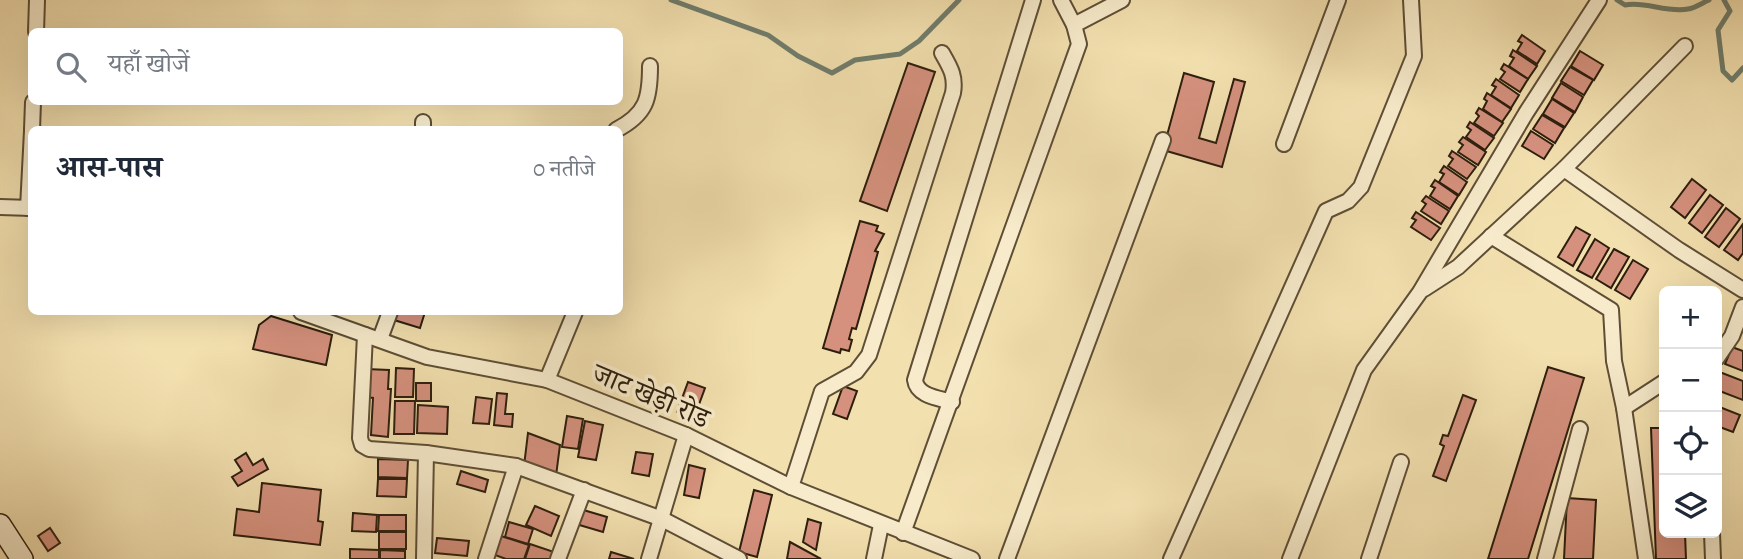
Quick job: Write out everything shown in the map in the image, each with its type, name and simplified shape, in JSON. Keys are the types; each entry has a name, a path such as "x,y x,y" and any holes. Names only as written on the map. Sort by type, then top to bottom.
{"street":[{"path":"36,28 37,0"},
{"path":"952,402 919,391 915,380 1033,0"},
{"path":"903,533 1079,44 1074,25 1060,0"},
{"path":"1074,25 1122,0"},
{"path":"1284,144 1338,0"},
{"path":"1171,559 1326,211 1348,201 1362,187 1414,55 1412,0"},
{"path":"1290,559 1364,370 1420,292 1526,113 1599,0"},
{"path":"1420,292 1458,267 1564,169 1685,46"},
{"path":"791,487 822,391 856,372 869,355 953,93 953,71 942,53"},
{"path":"623,126 640,112 647,100 650,92 650,66"},
{"path":"32,126 33,105"},
{"path":"1007,559 1163,140"},
{"path":"1564,169 1679,250 1743,290"},
{"path":"0,207 28,208"},
{"path":"1491,236 1611,310 1614,361 1624,408 1646,559"},
{"path":"1722,351 1732,337 1743,307"},
{"name":"जाट खेड़ी रोड","path":"310,315 427,357 547,380 686,435 791,487 972,559"},
{"path":"388,315 373,337 360,438 362,445 369,449 426,453 516,466 662,519 739,559"},
{"path":"547,380 574,315"},
{"path":"1624,408 1659,385"},
{"path":"1545,559 1580,429"},
{"path":"649,559 686,435"},
{"path":"424,559 426,453"},
{"path":"1369,559 1401,462"},
{"path":"486,559 516,466"},
{"path":"558,559 584,490"},
{"path":"874,559 881,524"},
{"path":"0,525 22,559"},
{"path":"1554,530 1555,559"},
{"path":"1712,538 1713,559"}],"building":[{"path":"1522,35 1545,51 1537,64 1517,51 1522,43 1518,41"},
{"path":"1513,50 1537,66 1528,79 1509,66 1514,58 1510,56"},
{"path":"1580,51 1603,65 1594,80 1571,66"},
{"path":"908,63 935,72 887,211 860,201"},
{"path":"1504,64 1528,79 1520,92 1500,79 1505,72 1501,69"},
{"path":"1570,67 1593,80 1584,95 1561,81"},
{"path":"1184,73 1214,82 1199,138 1216,143 1234,79 1245,82 1222,167 1163,150"},
{"path":"1496,79 1519,95 1511,108 1491,95 1496,87 1492,85"},
{"path":"1561,83 1583,97 1575,112 1552,98"},
{"path":"1487,93 1511,109 1502,122 1483,109"},
{"path":"1552,99 1574,113 1565,127 1543,114"},
{"path":"1479,108 1503,123 1494,136 1474,123 1479,116 1476,113"},
{"path":"1542,115 1564,128 1555,143 1533,129"},
{"path":"1470,122 1494,138 1485,150 1466,137 1471,130 1467,127"},
{"path":"1531,131 1553,145 1544,159 1522,146"},
{"path":"1463,137 1486,152 1478,165 1458,152 1463,145 1459,142"},
{"path":"1452,151 1476,167 1467,179 1448,166 1453,159 1449,156"},
{"path":"1444,166 1467,182 1459,195 1439,182 1444,174 1440,172"},
{"path":"1692,179 1706,190 1685,218 1671,207"},
{"path":"1435,180 1458,196 1450,209 1430,196 1435,188 1431,186"},
{"path":"1710,195 1723,205 1702,233 1689,223"},
{"path":"1426,196 1449,211 1441,224 1421,211 1426,204 1422,201"},
{"path":"1726,208 1740,219 1719,247 1705,237"},
{"path":"1416,212 1440,228 1431,240 1411,227 1416,220 1412,218"},
{"path":"860,221 878,226 876,231 884,234 875,251 878,252 856,329 852,328 849,351 841,349 840,353 823,348"},
{"path":"1743,224 1743,253 1738,260 1724,250"},
{"path":"1576,227 1590,235 1573,266 1558,257"},
{"path":"1595,239 1609,248 1592,278 1577,270"},
{"path":"1614,249 1629,257 1611,288 1596,279"},
{"path":"1633,260 1648,269 1630,299 1615,290"},
{"path":"396,315 424,315 420,328 394,320"},
{"path":"271,316 332,335 326,365 253,349 259,325"},
{"path":"1732,347 1743,351 1743,371 1725,364"},
{"path":"1548,367 1584,378 1528,559 1488,559"},
{"path":"396,368 414,369 413,397 395,397"},
{"path":"366,369 389,370 388,389 391,389 388,437 371,435 373,398 365,397"},
{"path":"1722,373 1743,381 1743,400 1722,392"},
{"path":"688,382 705,388 694,418 677,412"},
{"path":"416,383 431,383 431,401 416,401"},
{"path":"843,386 857,391 847,419 833,414"},
{"path":"497,393 507,394 505,414 513,414 512,427 494,425"},
{"path":"1463,395 1476,400 1446,481 1433,476 1444,446 1440,444 1443,435 1448,436"},
{"path":"476,397 492,399 489,424 473,423"},
{"path":"395,401 415,401 414,434 394,434"},
{"path":"418,405 448,407 447,434 417,433"},
{"path":"1722,408 1740,415 1733,432 1722,428"},
{"path":"567,416 583,419 578,449 562,447"},
{"path":"585,421 603,425 596,460 578,457"},
{"path":"1651,428 1659,428 1659,538 1685,538 1686,559 1656,559"},
{"path":"528,433 560,445 556,476 524,466"},
{"path":"636,452 653,454 649,476 632,473"},
{"path":"246,453 253,465 263,459 268,469 238,486 232,477 242,471 235,460"},
{"path":"378,459 408,460 407,478 378,477"},
{"path":"689,465 705,469 699,498 684,495"},
{"path":"461,471 488,480 485,492 457,484"},
{"path":"378,479 407,479 406,497 377,496"},
{"path":"262,483 321,490 318,521 323,522 320,545 234,535 237,509 259,512"},
{"path":"754,490 772,495 757,557 739,552"},
{"path":"1567,498 1596,500 1593,559 1564,559"},
{"path":"535,506 559,516 551,536 526,525"},
{"path":"580,509 607,517 603,532 576,524"},
{"path":"353,513 377,515 376,532 352,531"},
{"path":"379,515 406,515 406,531 378,531"},
{"path":"808,519 821,523 816,550 803,542"},
{"path":"509,522 533,529 528,544 505,537"},
{"path":"50,528 60,543 48,551 38,536"},
{"path":"379,532 406,532 406,549 379,549"},
{"path":"501,536 529,545 524,559 506,559 495,555"},
{"path":"437,538 469,541 467,556 435,553"},
{"path":"790,542 821,559 787,559"},
{"path":"530,544 557,553 554,559 525,559"},
{"path":"350,549 379,550 379,559 350,559"},
{"path":"380,550 405,551 405,559 380,559"},
{"path":"611,552 634,559 609,559"}],"waterway":[{"path":"671,0 768,35 798,56 832,73 855,60 900,54 919,41 959,0"},
{"path":"1617,0 1625,5 1641,4 1680,10 1693,8 1709,0"},
{"path":"1724,0 1730,11 1718,30 1723,71 1732,80 1743,68"}]}
